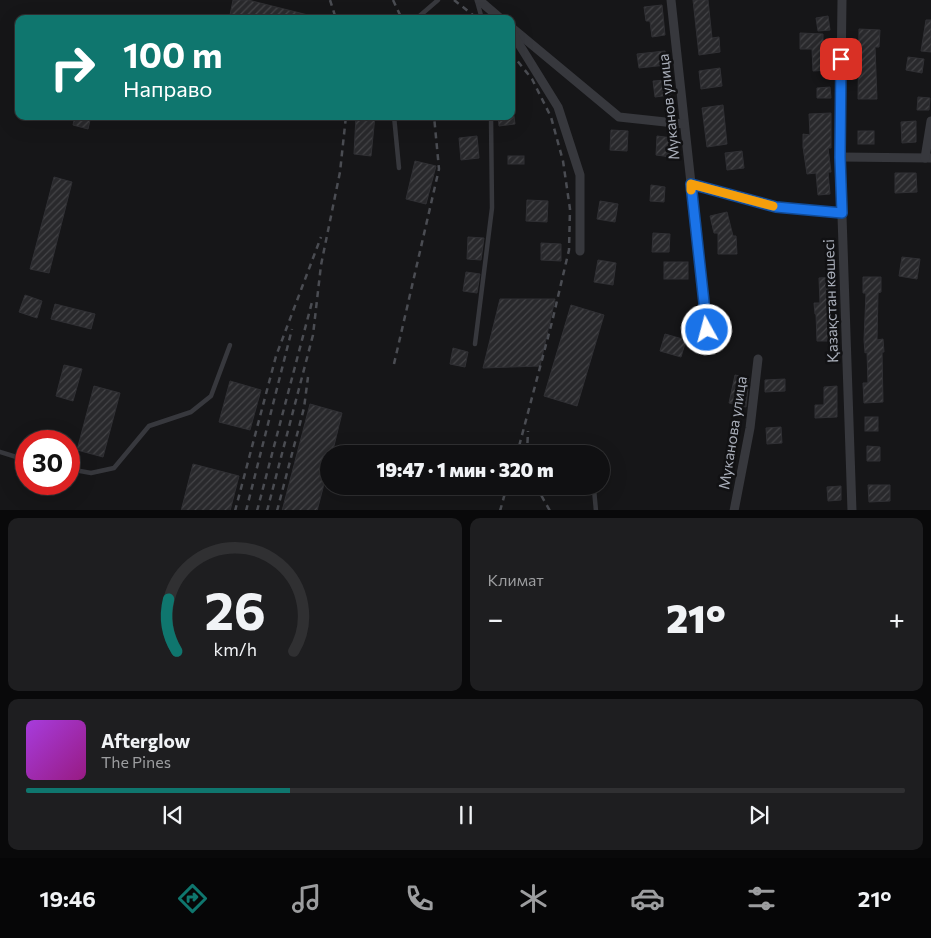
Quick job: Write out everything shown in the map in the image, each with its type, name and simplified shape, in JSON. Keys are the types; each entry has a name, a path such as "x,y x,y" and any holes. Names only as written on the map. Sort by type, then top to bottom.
{"street":[{"path":"478,0 496,15"},
{"name":"Муканов улица","path":"671,0 707,330"},
{"name":"Қазақстан көшесі","path":"842,0 840,157 852,510"},
{"path":"515,30 619,117 684,124"},
{"path":"515,37 558,107 580,175 580,251"},
{"path":"840,157 928,158 931,121"},
{"path":"691,184 776,207 842,213"},
{"name":"Муканова улица","path":"734,510 750,428 758,359"}],"lane":[{"path":"421,15 438,0"},
{"path":"478,0 481,15"},
{"path":"394,120 399,168"},
{"path":"475,344 492,208 492,120"},
{"path":"80,471 91,473 114,468 149,426 191,412 211,396 230,344"},
{"path":"0,452 15,457"},
{"path":"595,495 596,510"}],"building":[{"path":"233,0 248,0 308,15 230,15"},
{"path":"693,0 708,0 712,38 719,37 720,52 699,55"},
{"path":"662,5 665,35 652,37 650,21 646,21 644,7"},
{"path":"828,16 830,30 818,31 816,18"},
{"path":"926,20 931,20 931,52 921,51"},
{"path":"859,29 880,30 879,47 875,47 877,99 858,99"},
{"path":"800,33 823,34 823,56 830,55 831,70 813,71 812,49 800,49"},
{"path":"665,51 666,65 639,68 637,54"},
{"path":"908,57 924,59 922,73 906,70"},
{"path":"720,68 722,86 701,89 699,71"},
{"path":"669,80 671,95 655,97 653,81"},
{"path":"830,87 831,98 817,98 817,88"},
{"path":"918,97 930,98 929,110 917,110"},
{"path":"723,105 727,144 707,147 702,108"},
{"path":"831,113 831,148 828,148 831,172 828,172 830,194 818,195 816,173 807,174 803,134 810,135 809,114"},
{"path":"74,120 90,120 88,129 73,125"},
{"path":"356,120 375,120 371,156 354,154"},
{"path":"498,120 514,120 515,124 499,126"},
{"path":"916,121 916,142 902,143 901,122"},
{"path":"611,130 628,131 627,151 610,150"},
{"path":"858,131 874,131 874,144 858,144"},
{"path":"477,136 479,158 461,160 459,138"},
{"path":"657,136 673,138 671,157 656,155"},
{"path":"742,151 744,168 727,170 725,153"},
{"path":"508,156 524,156 524,164 508,164"},
{"path":"415,161 436,166 426,204 406,199"},
{"path":"895,173 916,173 917,192 895,193"},
{"path":"54,177 72,182 49,273 30,269"},
{"path":"651,185 665,187 664,202 650,201"},
{"path":"527,200 548,201 547,222 526,221"},
{"path":"600,201 618,204 615,222 597,219"},
{"path":"727,212 733,236 736,236 737,254 718,254 718,233 714,233 710,216"},
{"path":"653,233 670,234 669,252 652,252"},
{"path":"468,237 484,238 481,260 467,259"},
{"path":"541,243 561,244 561,261 541,260"},
{"path":"902,257 920,259 917,279 899,276"},
{"path":"598,260 616,263 613,285 594,282"},
{"path":"664,262 688,262 688,279 664,279"},
{"path":"466,272 480,274 477,293 463,291"},
{"path":"835,277 836,341 817,341 814,303 820,303 819,278"},
{"path":"863,277 881,277 881,292 878,293 877,340 883,339 883,402 864,403 863,383 868,383 867,352 865,353 864,340 866,293 863,293"},
{"path":"25,295 42,301 37,318 19,312"},
{"path":"500,299 555,299 540,366 483,368"},
{"path":"55,304 95,314 91,329 51,319"},
{"path":"571,305 604,315 577,406 544,396"},
{"path":"665,334 686,340 681,357 660,351"},
{"path":"453,348 468,352 465,367 450,364"},
{"path":"64,365 82,369 73,401 56,396"},
{"path":"735,375 749,378 746,407 729,403"},
{"path":"785,379 785,391 765,392 765,380"},
{"path":"230,381 261,390 250,430 219,422"},
{"path":"94,386 120,393 103,457 80,451 80,439"},
{"path":"837,386 837,417 815,418 815,405 824,405 824,387"},
{"path":"310,404 342,413 334,445 320,445 321,495 317,510 282,510"},
{"path":"865,417 878,417 878,431 865,431"},
{"path":"781,427 782,443 767,444 766,428"},
{"path":"867,446 880,447 880,461 867,461"},
{"path":"193,464 239,476 230,510 181,510"},
{"path":"868,485 890,485 890,501 869,502"},
{"path":"841,486 841,500 828,501 827,487"}],"railway":[{"path":"330,0 335,15"},
{"path":"393,0 400,15"},
{"path":"454,0 473,15"},
{"path":"515,58 532,79 551,117 563,161 570,209 569,250 519,445"},
{"path":"267,510 313,335 321,265 340,172 346,120"},
{"path":"394,364 439,169 434,120"},
{"path":"235,510 276,356 321,237"},
{"path":"257,510 312,302"},
{"path":"246,510 292,329"},
{"path":"277,510 304,408 308,377"},
{"path":"527,445 528,431"},
{"path":"500,510 504,495"},
{"path":"541,495 549,510"}],"slow traffic":[{"path":"691,190 691,184 773,206"}],"route":[{"path":"707,330 691,184 776,207 842,213 840,157 841,59"}]}
